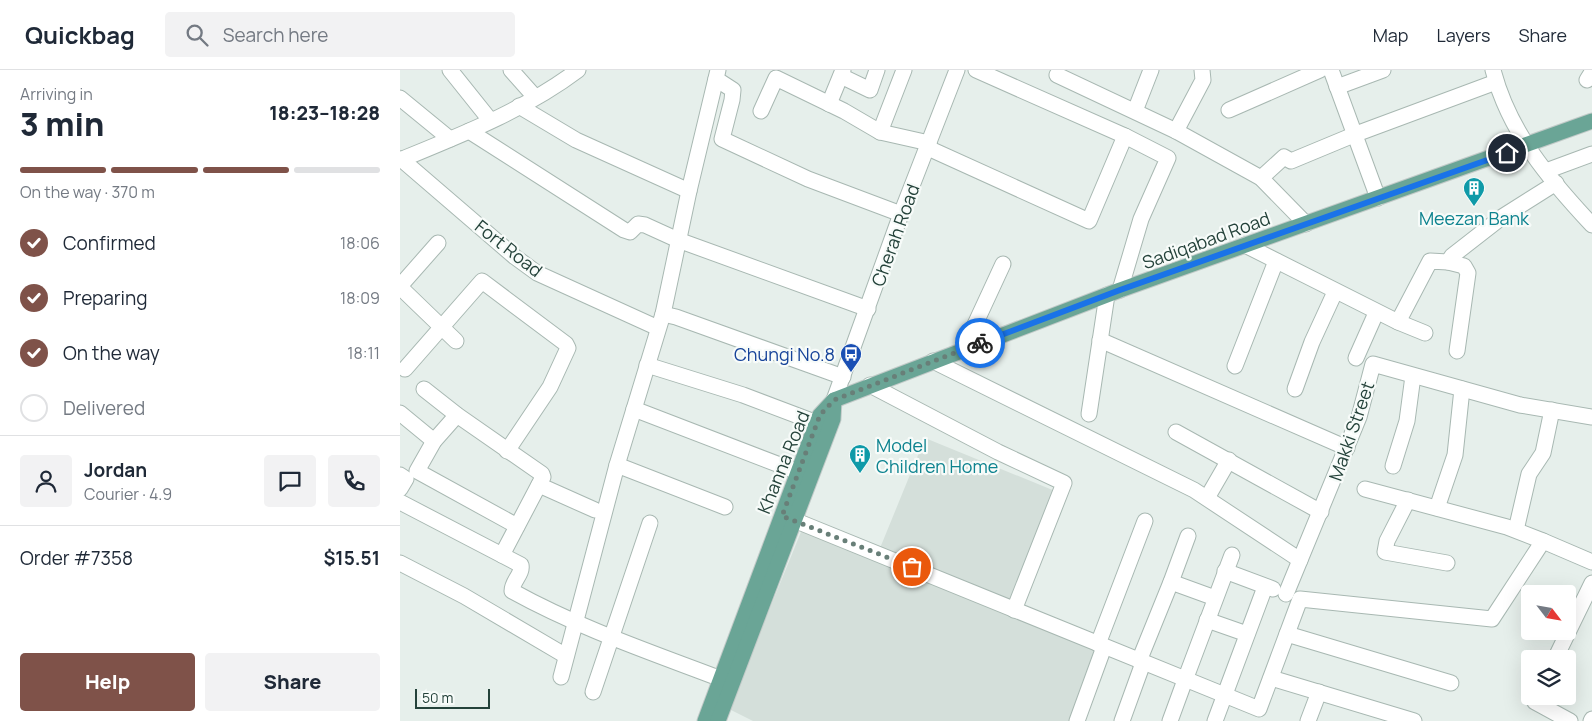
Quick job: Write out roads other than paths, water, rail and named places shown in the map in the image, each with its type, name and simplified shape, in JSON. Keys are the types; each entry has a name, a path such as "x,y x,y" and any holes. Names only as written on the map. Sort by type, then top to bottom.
{"main road":[{"name":"Sadiqabad Road","path":"834,400 1114,292 1592,121"},
{"name":"Khanna Road","path":"716,718 788,518 798,472 820,415 834,400"},
{"name":"Khanna Road","path":"716,718 721,679 788,518 832,419 834,400"}],"street":[{"path":"450,70 490,120"},
{"path":"511,70 535,97"},
{"path":"401,159 469,131 519,106 561,83 578,70"},
{"path":"829,104 842,73 870,90 877,70"},
{"path":"880,132 904,70"},
{"name":"Cherah Road","path":"834,400 901,214 957,70"},
{"path":"976,70 1047,100 1168,158 1141,219 1114,292 1100,340 1088,414"},
{"path":"1135,110 1151,70"},
{"path":"1176,131 1203,80 1202,70"},
{"path":"1229,110 1320,70"},
{"path":"1330,70 1356,134 1378,198"},
{"path":"1337,87 1383,70"},
{"path":"1047,100 1058,72 1176,131 1261,178 1306,224"},
{"path":"561,677 617,464 660,321 717,74"},
{"path":"717,74 733,90 722,139 808,179 901,214"},
{"path":"1261,178 1284,156 1290,161 1494,76 1508,116 1525,146 1592,225"},
{"path":"762,111 776,78 880,132 929,145 1089,221 1125,136"},
{"path":"400,98 450,139"},
{"path":"519,106 576,140 689,191"},
{"path":"469,131 624,230 630,232 638,224 645,225 678,240 868,308"},
{"path":"1546,171 1592,154"},
{"name":"Fort Road","path":"401,159 515,257 538,273 660,321 676,316 843,377"},
{"path":"1448,262 1452,256 1488,228 1556,183"},
{"path":"438,243 400,286 456,341"},
{"path":"1245,245 1376,313 1426,333"},
{"path":"1235,366 1276,261"},
{"path":"1398,322 1430,261 1448,262 1464,266 1468,273 1457,351"},
{"path":"970,347 972,331 1003,264"},
{"path":"404,369 482,281 566,344 568,348 550,386 507,451"},
{"path":"1296,389 1312,342 1335,292"},
{"path":"1356,358 1376,313"},
{"path":"1100,340 1347,448"},
{"path":"934,361 1159,471 1206,498 1300,560"},
{"name":"Makki Street","path":"1257,715 1287,634 1300,560 1359,417 1373,364 1520,405 1592,417"},
{"path":"647,365 743,395 817,423"},
{"path":"1393,466 1407,421 1413,376"},
{"path":"870,385 998,452 1064,483 1014,610"},
{"path":"424,388 457,415 542,474 539,485 502,554"},
{"path":"1437,508 1455,455 1462,389"},
{"path":"634,409 798,472"},
{"path":"1516,530 1529,474 1543,453 1552,410"},
{"path":"400,413 434,442"},
{"path":"457,415 434,442 416,471 517,526"},
{"path":"1176,432 1321,512"},
{"path":"1206,498 1228,460"},
{"path":"617,464 725,507"},
{"path":"400,475 406,479 400,489"},
{"path":"539,485 596,510"},
{"path":"1365,489 1516,530 1592,562"},
{"path":"1408,500 1387,541 1385,552 1447,563"},
{"path":"400,502 522,566 512,591 576,624 721,679"},
{"path":"788,518 1224,696 1257,715"},
{"path":"1076,721 1145,521"},
{"path":"593,692 650,523"},
{"path":"1122,721 1141,662 1188,536"},
{"path":"1225,571 1293,597 1492,619 1543,541"},
{"path":"1170,721 1232,555"},
{"path":"400,563 464,596 566,656"},
{"path":"1171,582 1215,598"},
{"path":"1559,650 1592,583"},
{"path":"1215,721 1265,586"},
{"path":"1207,620 1247,634"},
{"path":"1287,634 1451,683"},
{"path":"1271,678 1414,721"},
{"path":"1308,721 1319,692"},
{"path":"1541,705 1570,721"}],"place":[{"name":"Meezan Bank","path":"1474,207"},
{"name":"Chungi No.8","path":"851,373"},
{"name":"Model Children Home","path":"860,474"}]}
